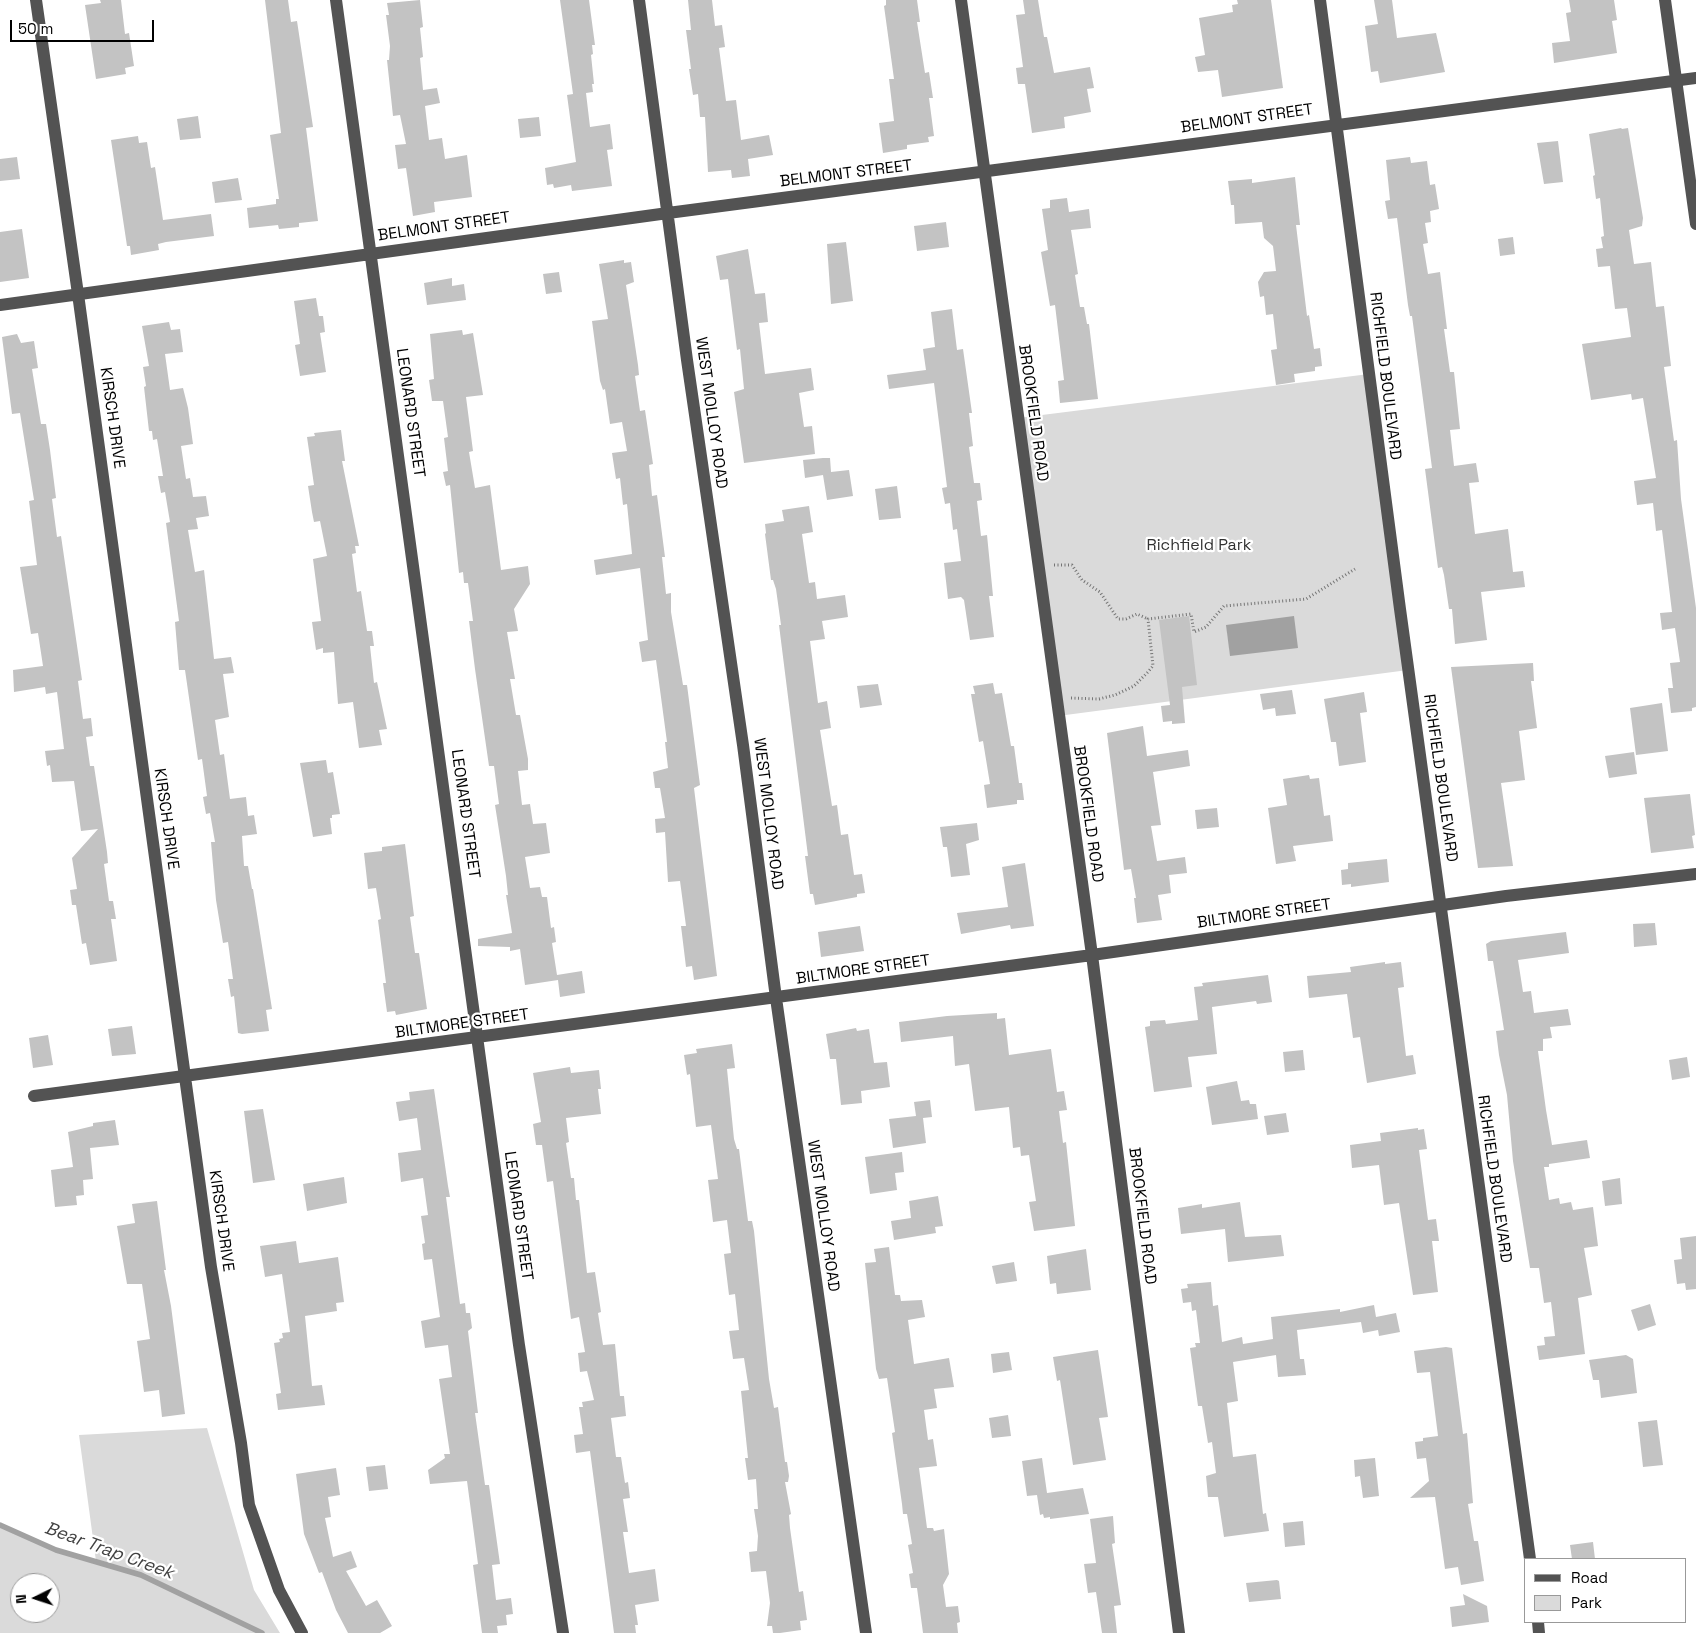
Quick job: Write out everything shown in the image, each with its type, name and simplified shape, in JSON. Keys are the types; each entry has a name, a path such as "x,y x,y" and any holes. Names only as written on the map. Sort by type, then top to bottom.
{"street":[{"name":"KIRSCH DRIVE","path":"36,0 78,294 210,1267 242,1442 249,1504 279,1590 302,1633"},
{"name":"LEONARD STREET","path":"336,0 372,253 519,1345 563,1633"},
{"name":"WEST MOLLOY ROAD","path":"639,0 687,360 743,744 776,998 866,1633"},
{"name":"BROOKFIELD ROAD","path":"961,0 1092,955 1179,1633"},
{"name":"RICHFIELD BOULEVARD","path":"1320,0 1400,609 1530,1558"},
{"path":"1665,0 1696,224"},
{"name":"BELMONT STREET","path":"0,305 668,213 1696,78"},
{"name":"BILTMORE STREET","path":"34,1096 185,1078 1442,906 1696,874"}],"path":[{"path":"1037,565 1072,565 1082,580 1100,592 1118,619 1126,619 1137,614 1148,619 1191,614 1194,632 1206,627 1224,606 1306,599 1355,569"},
{"path":"1056,699 1078,697 1099,699 1115,695 1134,686 1153,666 1148,619"}],"green space":[{"name":"Richfield Park","path":"1369,374 1408,670 1058,716 1018,418"},
{"path":"207,1428 254,1590 280,1633 0,1633 0,1525 56,1550 96,1561 79,1435"}],"shaded area":[{"path":"1294,616 1298,648 1230,656 1226,625"}],"building":[{"path":"100,0 121,0 125,34 129,33 134,66 125,68 126,74 96,79 85,5 101,3"},
{"path":"265,0 288,0 291,22 297,21 313,127 306,128 318,221 299,223 299,227 279,229 278,225 249,228 247,208 276,204 276,199 279,199 270,135 281,133"},
{"path":"420,0 423,27 420,28 423,57 420,58 423,90 437,88 440,103 425,106 429,140 442,138 445,159 467,155 472,197 434,202 435,212 413,216 406,168 398,169 395,145 406,144 400,115 393,116 387,60 389,60 390,46 386,15 389,15 387,3"},
{"path":"560,0 589,0 595,45 592,45 593,54 591,55 593,92 586,93 590,127 610,124 613,149 607,150 612,186 572,191 571,185 554,188 553,184 547,185 545,168 576,162 567,95 573,94"},
{"path":"688,0 712,0 715,26 722,25 725,47 719,48 726,101 736,100 741,140 769,135 773,155 748,159 750,176 732,178 731,170 708,172 705,117 700,117 698,94 693,95 689,69 691,69 686,30 691,30"},
{"path":"886,0 917,0 920,22 917,22 925,73 929,72 933,98 929,98 934,136 928,137 929,142 907,145 907,149 883,153 879,123 894,121 889,79 894,79 884,6 886,5"},
{"path":"1023,0 1038,0 1044,37 1047,37 1054,73 1090,67 1094,88 1087,89 1091,112 1064,117 1065,128 1032,133 1025,84 1018,84 1016,68 1023,67 1016,15 1025,14"},
{"path":"1237,0 1271,0 1283,88 1222,97 1218,70 1198,72 1195,57 1205,55 1199,18 1233,12 1232,5 1238,4"},
{"path":"1374,0 1392,0 1397,38 1436,33 1445,72 1380,83 1378,71 1371,72 1365,26 1378,24"},
{"path":"1569,0 1614,0 1617,20 1612,21 1617,53 1554,63 1552,43 1570,41 1566,13 1571,12"},
{"path":"198,116 201,138 180,140 177,119"},
{"path":"539,117 541,136 520,138 518,119"},
{"path":"1628,128 1643,218 1642,226 1629,230 1634,264 1651,262 1656,307 1664,306 1671,366 1664,367 1674,441 1677,440 1681,499 1696,608 1696,707 1692,708 1692,711 1671,713 1668,688 1673,688 1670,663 1680,662 1675,628 1662,630 1660,613 1672,612 1662,530 1656,531 1653,503 1637,505 1634,481 1656,478 1643,398 1632,400 1631,394 1591,400 1582,344 1631,337 1627,308 1615,309 1610,266 1598,267 1596,249 1603,248 1601,237 1604,236 1600,198 1596,199 1593,176 1595,175 1589,134"},
{"path":"138,136 139,143 147,142 151,168 155,167 163,220 211,214 214,236 166,242 158,244 159,250 131,255 130,246 127,246 111,140"},
{"path":"1558,141 1563,182 1544,184 1537,143"},
{"path":"17,157 20,179 0,181 0,159"},
{"path":"1410,157 1411,163 1427,161 1430,185 1435,184 1439,209 1430,211 1431,222 1425,223 1428,243 1423,244 1428,274 1440,272 1447,329 1444,329 1450,372 1454,372 1460,429 1450,430 1454,466 1476,463 1479,482 1469,483 1475,534 1508,529 1513,572 1523,571 1525,587 1481,592 1487,640 1455,644 1452,609 1449,609 1442,567 1438,568 1425,469 1432,468 1412,316 1410,316 1408,305 1397,218 1388,219 1385,201 1390,200 1386,160"},
{"path":"1295,177 1300,225 1296,225 1307,316 1309,315 1314,349 1320,348 1322,366 1315,367 1315,371 1294,374 1295,382 1276,385 1271,350 1277,349 1273,314 1266,315 1264,296 1260,297 1258,282 1264,272 1276,271 1273,246 1264,238 1262,222 1235,224 1234,205 1231,205 1228,181 1252,179 1252,183"},
{"path":"238,178 242,200 215,203 212,182"},
{"path":"1067,198 1069,212 1089,209 1091,228 1071,230 1078,274 1075,275 1080,307 1084,307 1087,324 1089,324 1098,399 1060,403 1058,381 1064,380 1055,305 1050,306 1041,252 1048,250 1042,209 1050,208 1050,200"},
{"path":"946,222 949,247 917,251 914,226"},
{"path":"22,229 29,278 0,282 0,232"},
{"path":"1513,237 1515,254 1500,256 1498,239"},
{"path":"846,242 853,301 831,304 827,244"},
{"path":"748,249 755,294 765,293 768,322 759,323 765,374 811,368 814,390 799,393 804,427 812,426 815,454 744,463 734,392 744,389 740,349 737,350 728,279 720,280 716,256"},
{"path":"624,260 624,263 631,262 634,282 626,285 639,375 635,376 640,411 645,410 653,464 649,465 652,496 657,495 665,557 662,557 666,594 671,593 671,612 683,685 687,685 700,785 694,788 717,976 694,980 692,966 686,967 681,926 686,926 680,881 668,882 665,832 656,833 655,819 665,818 660,788 655,788 653,772 668,768 665,742 667,742 656,660 642,662 639,642 648,640 640,568 596,575 594,560 632,554 627,504 623,505 620,478 616,479 612,453 627,451 622,422 610,424 605,389 603,390 600,381 592,321 608,319 599,264"},
{"path":"559,272 562,292 546,294 543,274"},
{"path":"452,278 452,286 464,284 466,300 427,305 424,283"},
{"path":"316,298 319,316 323,316 325,332 320,333 326,372 300,376 295,345 300,344 294,301"},
{"path":"952,309 957,350 963,349 972,413 969,413 973,446 969,447 974,483 980,483 982,500 977,501 981,536 987,535 993,596 989,596 994,637 970,640 964,600 961,597 948,599 944,563 961,561 957,529 953,530 950,503 945,504 942,488 947,487 934,383 889,389 887,375 926,370 923,349 935,347 931,312"},
{"path":"169,322 171,330 180,329 183,352 165,354 170,390 183,388 193,444 181,446 186,479 190,478 193,497 206,496 209,516 196,518 198,529 188,530 195,572 204,570 214,659 231,657 234,673 223,674 229,717 215,720 220,755 224,754 230,799 246,797 248,816 254,815 257,834 242,836 244,866 248,866 253,889 272,1009 266,1010 269,1031 238,1033 234,996 231,997 228,979 233,979 228,942 223,943 216,900 211,842 215,842 210,813 206,814 203,797 207,796 202,759 198,760 185,670 179,670 175,622 179,621 166,523 170,522 165,492 161,493 158,476 163,476 157,439 153,440 152,431 149,431 143,367 149,366 142,326"},
{"path":"462,330 463,335 473,333 483,395 466,397 473,451 469,452 475,488 490,485 501,570 528,566 530,584 514,609 518,631 507,632 515,679 510,679 516,715 520,715 528,759 528,770 518,771 522,805 530,804 533,824 546,823 550,853 525,857 530,888 540,887 542,897 547,897 551,928 554,927 556,942 552,943 557,975 582,971 585,993 560,997 558,980 525,985 520,949 510,951 510,947 478,946 478,939 512,933 506,895 508,895 506,876 495,805 499,804 494,766 489,766 475,669 469,621 473,621 468,583 464,583 463,572 459,573 450,485 446,486 443,472 448,471 444,438 448,437 443,401 432,401 429,380 434,379 430,334"},
{"path":"17,334 21,343 34,341 38,368 32,369 41,424 46,424 50,450 56,498 52,499 57,537 61,536 82,680 78,681 83,719 91,718 93,736 86,737 90,766 94,766 107,852 108,863 104,864 109,901 113,901 116,919 111,919 117,961 90,965 86,943 82,944 76,905 72,905 70,890 77,889 72,858 98,829 81,831 74,781 52,782 50,765 47,766 45,751 64,749 57,692 46,694 45,687 14,692 13,670 43,666 38,633 31,634 20,567 37,565 29,501 34,500 20,413 12,414 2,337"},
{"path":"341,430 345,461 342,461 359,546 355,546 356,553 352,554 357,592 361,591 367,631 372,631 374,646 370,646 374,683 377,682 387,729 379,730 382,745 359,748 353,702 338,704 334,652 323,653 323,648 316,650 312,622 321,621 313,559 327,556 320,521 314,522 312,512 308,486 314,485 307,437 315,436 314,433"},
{"path":"830,458 831,472 849,470 853,496 827,500 823,475 805,478 803,460"},
{"path":"897,486 901,518 879,520 875,489"},
{"path":"809,506 813,532 802,534 809,583 815,582 817,599 845,595 848,617 822,621 825,639 810,641 818,703 827,701 831,728 820,730 832,806 837,805 841,835 848,834 854,875 862,874 865,893 857,894 857,897 815,905 813,894 810,894 805,856 808,856 779,625 781,625 776,589 773,580 771,580 765,534 765,524 784,521 782,510"},
{"path":"1189,616 1197,685 1182,687 1185,723 1172,724 1172,721 1163,722 1161,706 1170,705 1159,620"},
{"path":"1533,663 1534,681 1531,681 1537,728 1519,731 1525,780 1501,783 1513,866 1478,868 1451,667"},
{"path":"993,683 995,694 1002,693 1011,746 1014,746 1019,783 1022,783 1024,800 1017,800 1017,804 987,808 984,785 990,784 983,741 979,742 971,694 975,694 973,686"},
{"path":"878,684 882,705 860,708 857,686"},
{"path":"1292,690 1296,714 1276,716 1275,708 1263,710 1260,694"},
{"path":"1364,692 1367,712 1360,713 1366,762 1339,766 1336,742 1331,742 1324,699"},
{"path":"1662,703 1668,751 1636,755 1630,708"},
{"path":"1143,726 1147,756 1188,750 1190,766 1153,772 1161,825 1151,826 1157,861 1185,857 1187,873 1169,875 1171,893 1158,895 1162,920 1137,923 1134,898 1136,898 1131,869 1124,870 1107,733"},
{"path":"1634,752 1637,774 1609,778 1605,756"},
{"path":"326,760 328,773 333,772 340,814 332,815 332,818 330,818 332,834 313,837 300,763"},
{"path":"1309,775 1310,779 1319,778 1324,816 1330,815 1333,841 1293,846 1296,861 1276,864 1268,808 1287,805 1283,779"},
{"path":"1690,794 1695,835 1692,836 1694,848 1651,853 1644,798"},
{"path":"1217,808 1219,827 1197,829 1195,810"},
{"path":"977,823 979,840 966,844 970,875 951,877 947,847 943,847 940,827"},
{"path":"405,844 414,916 410,917 415,953 419,953 427,1009 396,1015 395,1011 387,1012 383,983 386,983 378,920 381,919 376,888 368,889 364,853 382,851 382,847"},
{"path":"1387,859 1389,882 1351,887 1351,884 1342,885 1341,870 1348,869 1348,863"},
{"path":"1025,863 1034,926 1011,929 1010,925 961,934 957,913 1008,907 1002,867"},
{"path":"1655,923 1657,945 1634,947 1633,924"},
{"path":"860,926 864,951 821,957 818,932"},
{"path":"1566,932 1569,953 1518,960 1523,992 1531,991 1534,1013 1568,1009 1571,1025 1550,1027 1552,1038 1543,1039 1543,1051 1538,1051 1546,1110 1552,1145 1587,1140 1590,1158 1549,1164 1549,1167 1544,1167 1549,1200 1559,1198 1560,1204 1571,1202 1573,1210 1593,1207 1598,1246 1584,1248 1592,1295 1578,1298 1585,1354 1539,1360 1537,1346 1545,1345 1544,1337 1555,1336 1551,1302 1544,1303 1539,1268 1530,1268 1513,1161 1507,1095 1496,1031 1504,1030 1493,961 1488,961 1486,944 1491,941"},
{"path":"1385,962 1385,964 1401,962 1404,987 1398,988 1406,1056 1413,1055 1416,1074 1367,1083 1360,1037 1353,1038 1347,994 1309,998 1307,976 1351,972 1350,967"},
{"path":"1268,975 1272,1002 1257,1004 1256,1001 1212,1007 1217,1054 1188,1057 1192,1087 1154,1092 1145,1027 1150,1026 1150,1021 1165,1020 1166,1024 1198,1020 1194,987 1203,986 1202,983"},
{"path":"997,1013 997,1019 1005,1018 1009,1055 1051,1049 1057,1092 1064,1091 1067,1110 1059,1111 1063,1143 1066,1142 1075,1226 1034,1231 1029,1202 1036,1201 1029,1155 1021,1156 1020,1147 1013,1148 1009,1107 975,1111 969,1064 955,1066 953,1036 901,1042 899,1022 947,1016"},
{"path":"132,1026 136,1054 112,1056 108,1029"},
{"path":"856,1028 857,1031 869,1029 874,1063 887,1062 890,1087 861,1091 862,1103 841,1105 836,1059 830,1059 826,1034"},
{"path":"48,1035 53,1065 33,1068 29,1038"},
{"path":"732,1044 735,1068 727,1069 734,1139 737,1149 739,1149 748,1221 752,1221 754,1231 769,1379 774,1408 778,1407 785,1462 787,1462 789,1476 788,1482 785,1482 791,1514 789,1515 790,1528 799,1592 803,1591 807,1620 800,1621 801,1630 780,1633 773,1633 772,1626 767,1626 770,1603 766,1571 751,1572 749,1552 757,1551 758,1536 754,1509 758,1509 756,1479 748,1480 745,1458 748,1458 741,1391 749,1390 744,1358 733,1359 729,1331 739,1330 735,1294 729,1295 724,1254 731,1253 727,1220 713,1222 708,1180 718,1179 711,1125 696,1127 690,1074 687,1075 684,1055 697,1053 696,1049"},
{"path":"1303,1050 1305,1070 1285,1072 1283,1052"},
{"path":"1687,1057 1690,1077 1672,1080 1669,1060"},
{"path":"570,1067 571,1073 599,1070 601,1089 598,1089 601,1114 566,1118 569,1142 566,1143 571,1178 574,1178 576,1200 579,1200 587,1273 595,1272 601,1312 598,1313 603,1345 615,1344 620,1396 624,1396 626,1416 611,1418 616,1457 621,1457 625,1483 628,1482 630,1498 623,1499 628,1532 623,1532 629,1573 655,1569 659,1601 635,1605 638,1625 635,1625 636,1633 614,1633 590,1451 576,1453 574,1435 583,1434 579,1407 583,1407 582,1402 594,1400 587,1371 580,1372 578,1353 585,1352 579,1317 571,1319 553,1181 547,1182 542,1145 536,1145 533,1124 541,1122 533,1073"},
{"path":"1237,1081 1241,1101 1249,1100 1250,1104 1256,1104 1258,1119 1212,1125 1206,1087"},
{"path":"434,1089 450,1197 446,1197 460,1304 465,1303 466,1313 470,1313 472,1328 468,1331 478,1413 475,1413 485,1485 489,1485 500,1564 492,1565 496,1600 511,1598 513,1614 506,1615 507,1625 497,1626 498,1633 482,1633 473,1565 478,1564 467,1481 430,1484 428,1470 445,1458 444,1454 450,1454 439,1379 452,1377 448,1345 425,1348 421,1321 440,1317 432,1259 424,1260 422,1244 425,1243 421,1216 428,1215 423,1178 401,1182 398,1153 421,1150 417,1118 399,1121 396,1102 410,1100 409,1092"},
{"path":"930,1100 932,1117 923,1118 926,1143 893,1148 889,1119 916,1116 914,1102"},
{"path":"263,1109 275,1180 253,1183 244,1111"},
{"path":"1286,1113 1289,1132 1267,1135 1264,1116"},
{"path":"115,1120 119,1145 90,1148 93,1179 83,1180 84,1195 76,1196 77,1205 55,1207 51,1170 73,1167 68,1132 93,1126 93,1123"},
{"path":"1418,1128 1418,1130 1424,1129 1427,1149 1419,1150 1428,1220 1436,1219 1439,1241 1432,1241 1438,1292 1413,1295 1399,1203 1384,1205 1379,1165 1352,1168 1350,1145 1381,1141 1380,1133"},
{"path":"902,1152 904,1172 895,1173 897,1190 870,1194 865,1157"},
{"path":"344,1177 347,1203 307,1211 303,1184"},
{"path":"1620,1178 1622,1204 1605,1206 1602,1181"},
{"path":"938,1196 943,1226 935,1227 936,1233 894,1240 891,1221 911,1218 909,1201"},
{"path":"157,1201 166,1270 164,1270 171,1306 185,1414 162,1417 159,1390 144,1392 137,1341 150,1339 142,1284 127,1284 117,1226 135,1223 132,1204"},
{"path":"1240,1202 1245,1237 1281,1235 1284,1256 1228,1262 1225,1229 1181,1234 1178,1208 1202,1204 1202,1208"},
{"path":"1696,1236 1696,1289 1686,1290 1685,1283 1677,1284 1674,1260 1682,1259 1680,1238"},
{"path":"296,1241 299,1263 338,1257 344,1302 336,1303 337,1311 305,1316 312,1386 322,1385 325,1405 278,1410 276,1394 281,1393 274,1343 280,1342 279,1339 283,1338 282,1333 290,1332 282,1274 265,1277 260,1246"},
{"path":"889,1247 895,1295 900,1295 901,1301 922,1300 925,1317 908,1320 914,1364 949,1358 954,1387 934,1389 937,1408 924,1410 928,1440 933,1439 937,1466 919,1468 927,1528 933,1528 934,1531 944,1529 949,1574 943,1585 946,1607 958,1606 960,1622 957,1623 958,1633 923,1633 917,1588 911,1588 909,1574 913,1573 908,1545 912,1544 907,1514 903,1514 892,1433 895,1432 887,1378 879,1379 876,1369 865,1263 876,1262 874,1249"},
{"path":"1086,1249 1091,1290 1057,1294 1056,1283 1050,1284 1047,1256"},
{"path":"1014,1262 1017,1281 996,1284 992,1266"},
{"path":"1211,1282 1213,1306 1218,1305 1222,1342 1242,1337 1243,1344 1273,1339 1271,1317 1340,1309 1340,1312 1374,1305 1376,1317 1396,1313 1400,1332 1379,1336 1378,1330 1363,1333 1361,1322 1297,1330 1300,1359 1304,1359 1306,1375 1278,1377 1276,1355 1233,1362 1238,1401 1227,1403 1233,1457 1256,1454 1263,1514 1266,1513 1269,1531 1224,1537 1218,1497 1208,1497 1206,1476 1216,1473 1212,1442 1208,1443 1202,1406 1198,1406 1190,1348 1196,1347 1195,1343 1200,1343 1196,1310 1192,1311 1191,1302 1183,1303 1181,1289 1188,1288 1187,1284"},
{"path":"1650,1304 1656,1325 1638,1331 1631,1310"},
{"path":"1452,1348 1463,1434 1467,1433 1473,1503 1468,1504 1474,1541 1478,1541 1484,1581 1461,1585 1458,1567 1445,1569 1435,1497 1410,1498 1429,1481 1426,1458 1417,1459 1415,1442 1423,1441 1423,1438 1438,1436 1430,1372 1417,1373 1414,1351"},
{"path":"1098,1350 1108,1417 1099,1418 1106,1460 1073,1465 1060,1380 1057,1381 1053,1357"},
{"path":"1009,1352 1012,1370 993,1373 991,1354"},
{"path":"1626,1355 1633,1359 1637,1393 1601,1398 1599,1380 1593,1380 1589,1360"},
{"path":"1008,1415 1011,1436 992,1438 989,1418"},
{"path":"1657,1420 1663,1465 1643,1467 1638,1422"},
{"path":"1042,1458 1047,1493 1083,1488 1089,1514 1050,1519 1050,1517 1044,1518 1043,1514 1040,1515 1037,1495 1027,1496 1022,1461"},
{"path":"1375,1458 1379,1496 1363,1498 1360,1476 1355,1477 1354,1460"},
{"path":"385,1465 388,1489 369,1491 366,1467"},
{"path":"336,1468 340,1495 328,1497 331,1517 325,1518 333,1557 351,1551 357,1567 346,1571 366,1606 377,1600 392,1626 380,1633 348,1633 336,1610 322,1572 319,1573 304,1534 296,1474"},
{"path":"1113,1516 1115,1543 1112,1544 1121,1605 1114,1606 1117,1633 1102,1633 1096,1592 1088,1593 1084,1564 1096,1563 1090,1519"},
{"path":"1303,1521 1305,1545 1285,1547 1283,1523"},
{"path":"1593,1542 1595,1558 1572,1558 1570,1545"},
{"path":"1279,1581 1281,1599 1249,1602 1246,1583"},
{"path":"1463,1594 1487,1606 1489,1622 1452,1627 1450,1607 1465,1605"}],"waterway":[{"name":"Bear Trap Creek","path":"0,1525 56,1550 141,1575 262,1633"}]}
